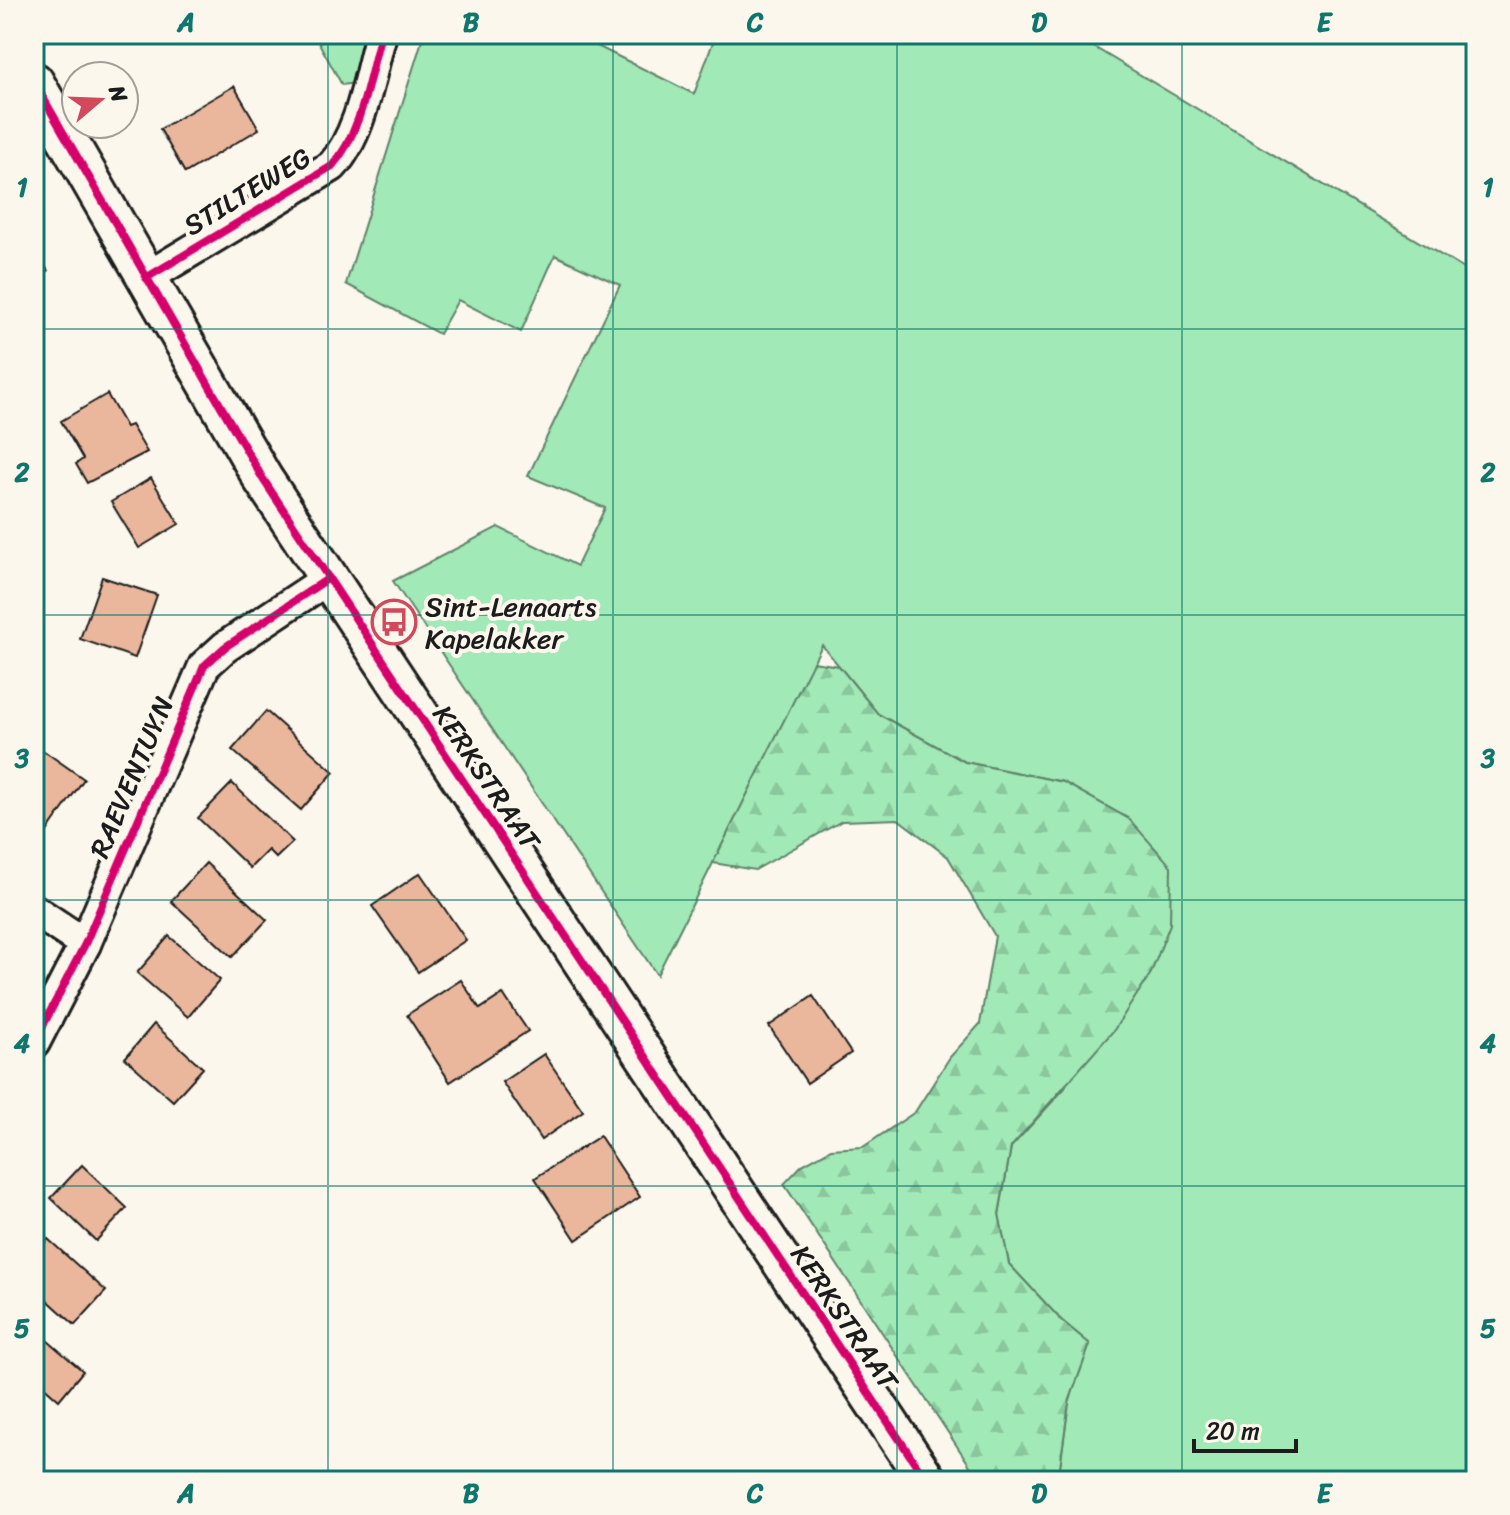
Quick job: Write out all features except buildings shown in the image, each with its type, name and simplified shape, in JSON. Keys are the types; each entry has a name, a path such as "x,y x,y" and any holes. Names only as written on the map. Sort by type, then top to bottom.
{"street":[{"name":"STILTEWEG","path":"146,278 332,166 343,153 353,131 381,34"},
{"name":"KERKSTRAAT","path":"34,82 263,479 927,1481"},
{"name":"RAEVENTUYN","path":"34,1043 85,944 204,666 225,647 329,578"},
{"path":"34,910 85,944"}],"green space":[{"path":"314,34 370,34 355,83 342,85"},
{"path":"424,34 573,34 694,94 716,34 1072,34 1476,276 1476,1481 1058,1481 1069,1402 1090,1344 1061,1320 1009,1264 999,1215 1011,1147 1065,1088 1129,819 1063,782 965,762 878,714 822,645 657,975 393,581 498,527 577,566 605,508 528,476 620,285 555,255 521,332 458,300 439,334 346,284"},
{"path":"813,662 839,666 878,714 965,762 1063,782 1129,819 1171,866 1170,924 1151,973 1114,1030 1011,1147 999,1214 1009,1264 1061,1320 1090,1344 1069,1402 1058,1481 980,1481 784,1184 802,1165 831,1149 863,1147 915,1112 950,1057 980,1024 995,936 948,857 898,819 842,821 755,870 713,863"}],"cycle path":[{"path":"146,278 332,166 358,121 381,34"},
{"path":"34,82 263,479 927,1481"},
{"path":"34,1043 85,944 204,666 225,647 329,578"}],"place":[{"name":"Sint-Lenaarts Kapelakker","path":"394,622"}]}
